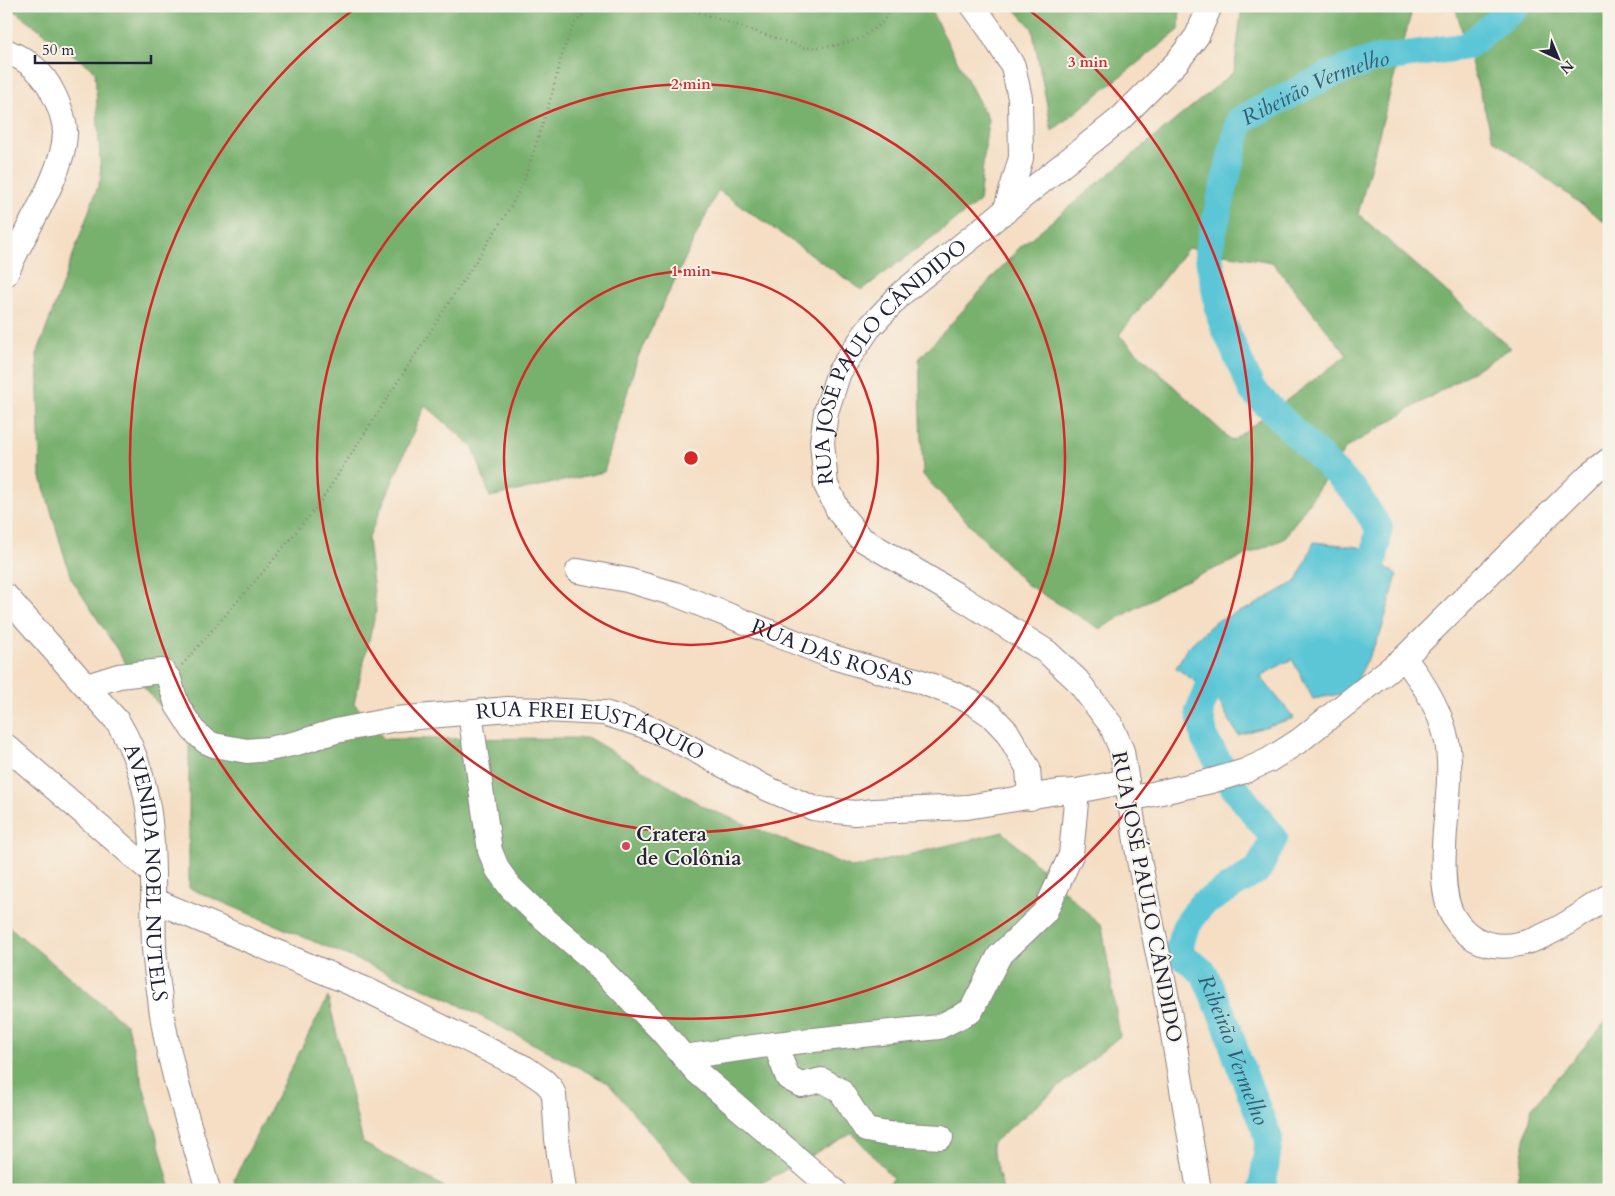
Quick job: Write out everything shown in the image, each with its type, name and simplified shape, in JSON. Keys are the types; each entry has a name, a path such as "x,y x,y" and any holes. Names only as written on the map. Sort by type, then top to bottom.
{"street":[{"path":"973,6 1013,66 1020,98 1021,158 1005,212"},
{"name":"RUA JOSÉ PAULO CÂNDIDO","path":"1199,1190 1168,999 1139,860 1122,751 1111,725 1077,680 1047,652 957,595 860,538 839,512 826,485 822,442 826,412 839,372 869,328 902,293 1120,119 1177,62 1197,36 1210,6"},
{"path":"6,51 30,63 42,74 60,107 65,133 59,162 50,184 6,274"},
{"path":"6,226 30,224"},
{"name":"RUA FREI EUSTÁQUIO","path":"169,679 177,705 193,730 205,742 214,745 247,751 269,749 371,723 508,709 604,713 642,725 672,738 768,789 813,808 855,813 967,807 1058,792 1128,790 1211,781 1245,771 1268,760 1299,741 1404,658 1589,475 1609,460"},
{"name":"RUA DAS ROSAS","path":"578,571 627,580 675,594 833,657 930,684 958,695 991,715 1008,732 1028,768 1030,798"},
{"name":"AVENIDA NOEL NUTELS","path":"6,596 118,722 129,740 135,756 149,805 153,843 154,950 169,1052 208,1190"},
{"path":"1404,658 1420,677 1428,692 1442,720 1447,743 1448,789 1444,857 1446,896 1453,918 1468,935 1486,945 1504,947 1533,940 1558,928 1609,896"},
{"path":"87,686 119,676 162,671 169,679"},
{"path":"470,713 490,851 498,870 511,888 592,961 659,1028 697,1072 834,1190"},
{"path":"6,746 153,873"},
{"path":"684,1058 775,1044 939,1027 971,1011 999,956 1045,912 1071,855 1076,791"},
{"path":"153,900 367,990 525,1068 551,1088 554,1095 557,1139 564,1190"},
{"path":"775,1044 788,1078 800,1085 822,1080 840,1090 866,1130 888,1134 941,1137"}],"path":[{"path":"169,679 269,565 319,504 510,208 525,178 566,44 575,23 595,6"},
{"path":"680,6 805,48 833,46 860,39 881,24 893,6"}],"green space":[{"path":"8,6 929,7 988,119 979,202 862,290 718,190 637,359 604,472 490,497 473,447 425,405 368,539 376,611 354,703 384,739 589,738 706,808 853,868 1003,832 1102,927 1120,1036 991,1144 1003,1190 882,1190 893,1178 852,1133 749,1190 699,1190 608,1083 444,997 189,888 189,739 134,676 71,578 40,474 37,354 101,178 95,71"},
{"path":"1012,6 1180,6 1179,30 1052,131 1032,28"},
{"path":"1242,6 1404,6 1412,10 1358,214 1511,348 1346,448 1284,539 1174,586 1100,629 1026,584 923,475 919,359 1020,247 1234,72","holes":["1188,248 1272,262 1347,355 1232,441 1119,335"]},
{"path":"1455,6 1609,6 1609,225 1493,139"},
{"path":"6,924 127,1025 171,1190 6,1190"},
{"path":"328,997 363,1143 443,1186 444,1190 236,1190 234,1179"},
{"path":"1609,1018 1609,1190 1515,1190 1531,1109"}],"water":[{"path":"1314,542 1359,547 1397,575 1381,632 1351,692 1313,699 1292,659 1260,676 1294,718 1238,735 1215,695 1176,668 1187,648 1216,621 1251,607 1297,581"}],"waterway":[{"name":"Ribeirão Vermelho","path":"1355,590 1374,558 1379,528 1355,492 1252,390 1221,319 1208,252 1240,120 1327,76 1371,60 1467,46 1516,6"},
{"name":"Ribeirão Vermelho","path":"1233,662 1210,685 1199,711 1205,740 1233,786 1274,838 1258,870 1201,905 1185,928 1178,952 1204,973 1227,1026 1237,1058 1269,1139 1262,1190"}],"place":[{"name":"Cratera de Colônia","path":"626,846"}]}
